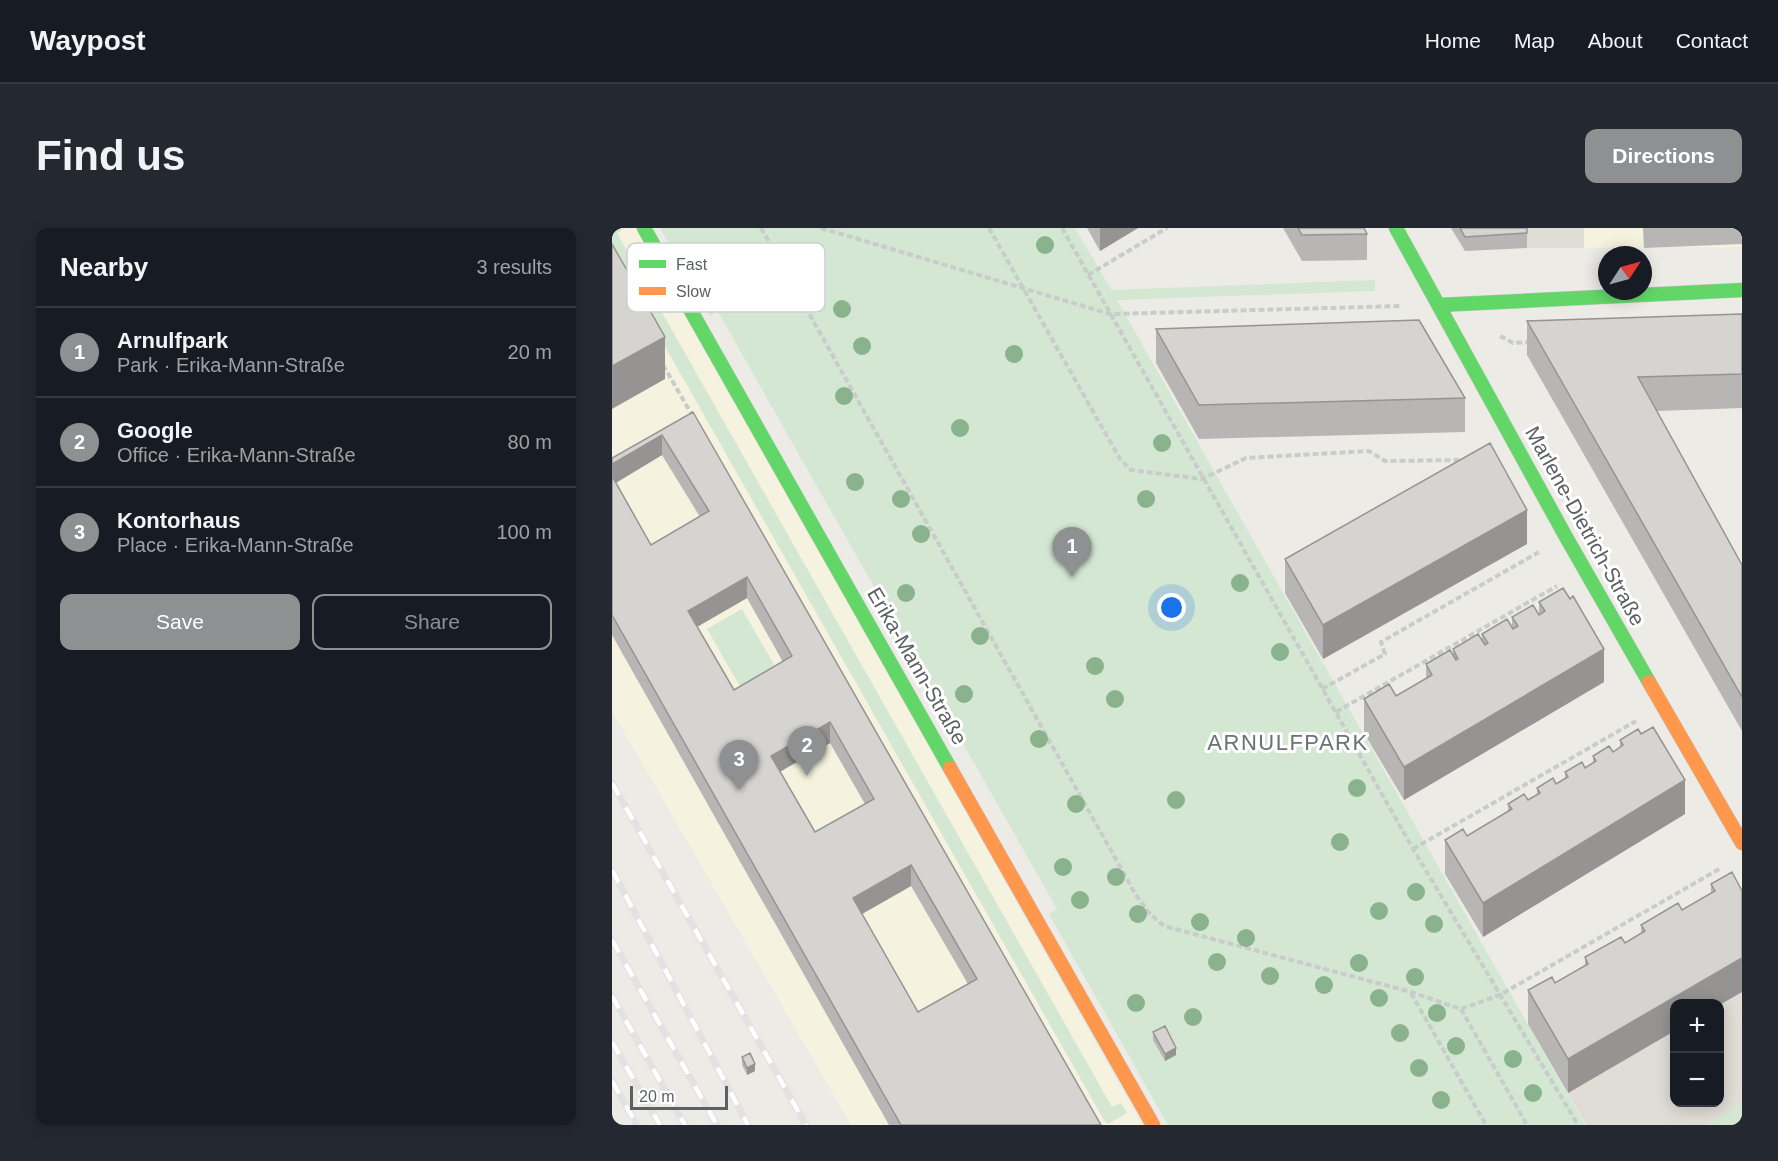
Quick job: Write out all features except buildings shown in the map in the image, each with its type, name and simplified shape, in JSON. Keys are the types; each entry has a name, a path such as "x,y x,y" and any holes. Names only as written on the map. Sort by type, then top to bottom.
{"street":[{"name":"Erika-Mann-Straße","path":"644,228 653,243"},
{"name":"Marlene-Dietrich-Straße","path":"1396,228 1566,537 1742,843"},
{"path":"1439,305 1742,290"},
{"name":"Erika-Mann-Straße","path":"692,312 1154,1125"}],"path":[{"path":"760,228 768,243"},
{"path":"821,228 1110,314 1439,305"},
{"path":"989,228 1123,463 1131,470 1202,479 1246,458 1369,451 1385,461 1467,460"},
{"path":"1062,228 1413,849 1578,1125"},
{"path":"1088,275 1167,228"},
{"path":"807,312 1136,895 1150,914 1164,926 1411,992 1461,1009 1500,995 1721,868"},
{"path":"1492,332 1513,343 1536,342"},
{"path":"658,356 693,417"},
{"path":"1322,689 1385,654 1381,642 1566,537"},
{"path":"1336,712 1560,584"},
{"path":"1413,849 1662,705"},
{"path":"1411,992 1486,1125"},
{"path":"1461,1009 1527,1125"}],"shaded area":[{"path":"612,228 637,228 645,243 627,243 627,312 684,312 1142,1125 851,1125 612,711"},
{"path":"1451,228 1584,228 1584,248 1465,251"},
{"path":"1584,228 1742,228 1742,247 1598,246 1598,248 1584,248"},
{"path":"1742,924 1742,1103 1704,1125 1586,1125 1528,1024 1552,1010"}],"green space":[{"path":"612,228 625,228 617,233 627,251 627,279 612,253"},
{"name":"ARNULFPARK","path":"660,228 1075,228 1112,291 1375,280 1375,291 1117,300 1585,1125 1168,1125 1049,914 1057,909 718,312 825,312 825,243 669,243"},
{"path":"645,312 662,312 1112,1107 1121,1103 1127,1113 1108,1124"},
{"path":"742,609 780,675 745,695 707,629"},
{"path":"1742,1103 1742,1125 1704,1125"}],"railway":[{"path":"612,783 806,1125"},
{"path":"612,870 748,1125"},
{"path":"612,940 717,1125"},
{"path":"612,996 685,1125"},
{"path":"612,1042 660,1125"},
{"path":"612,1081 637,1125"}],"traffic: fast":[{"path":"644,228 652,243"},
{"path":"1396,228 1566,537 1649,682"},
{"path":"1439,305 1742,290"},
{"path":"692,312 950,768"}],"traffic: slow":[{"path":"1649,682 1742,843"},
{"path":"950,768 1153,1125"}],"place":[{"name":"Arnulfpark","path":"1072,577"},
{"name":"Google","path":"807,776"},
{"name":"Kontorhaus","path":"739,790"}],"district":[{"name":"ARNULFPARK","path":"1288,742"}]}
